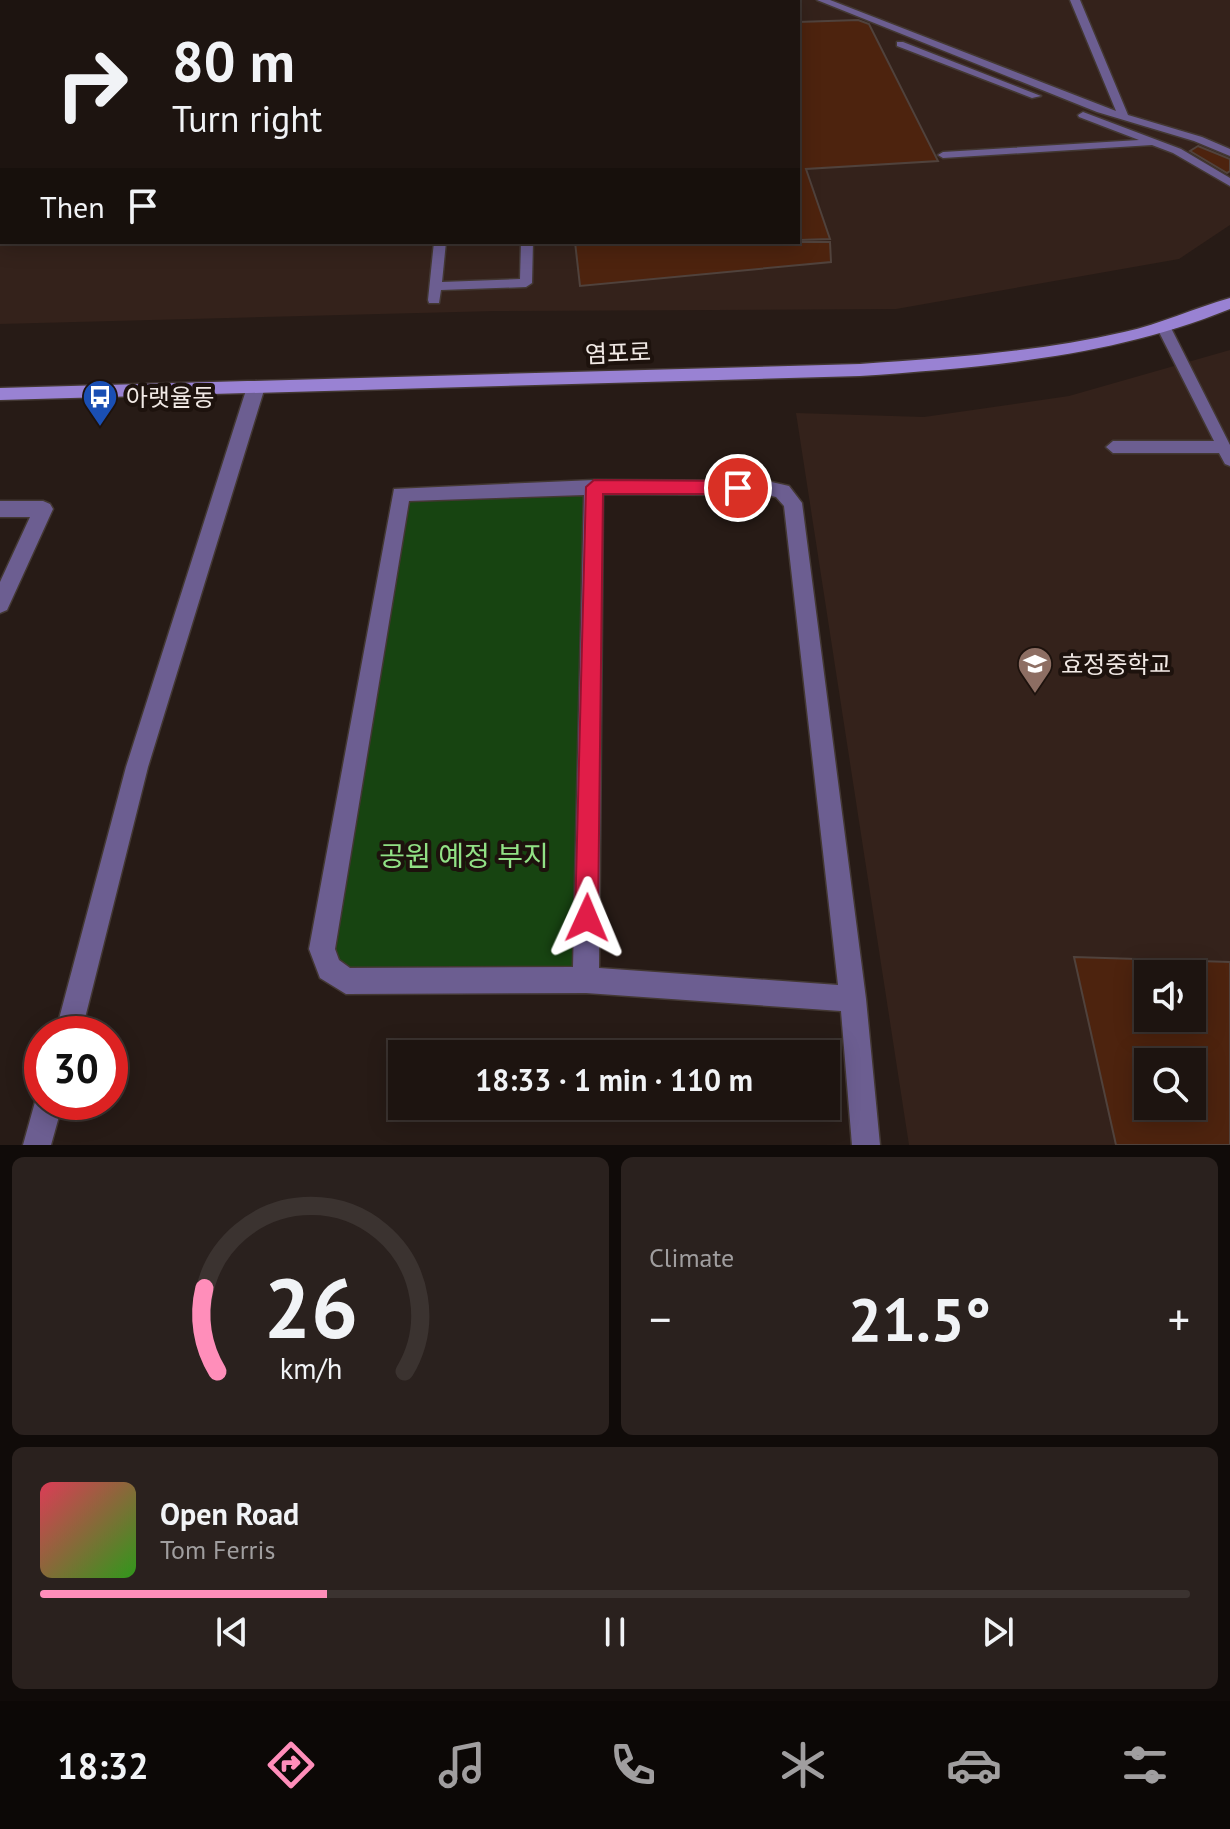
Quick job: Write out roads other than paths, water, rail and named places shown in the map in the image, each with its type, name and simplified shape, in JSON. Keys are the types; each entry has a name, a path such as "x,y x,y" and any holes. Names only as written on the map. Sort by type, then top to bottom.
{"main road":[{"name":"염포로","path":"0,394 860,370 999,360 1108,342 1164,328 1230,303"}],"street":[{"path":"73,1016 137,767 256,387"},
{"path":"586,980 594,487"},
{"path":"853,999 586,980 346,981 329,969 322,949 401,494 594,487 767,488 782,491 793,503 853,999 866,1145"},
{"path":"0,509 43,509 0,604"},
{"path":"37,1145 44,1120"}],"lane":[{"path":"822,0 1124,117 1198,139 1230,153"},
{"path":"1075,0 1124,117"},
{"path":"900,44 1177,151 1230,183"},
{"path":"943,155 1155,142"},
{"path":"440,244 435,293 526,283 527,244"},
{"path":"1164,328 1227,454"},
{"path":"1113,447 1227,454"}],"place":[{"name":"아랫율동","path":"100,428"},
{"name":"효정중학교","path":"1035,695"}],"park label":[{"name":"공원 예정 부지","path":"464,855"}]}
